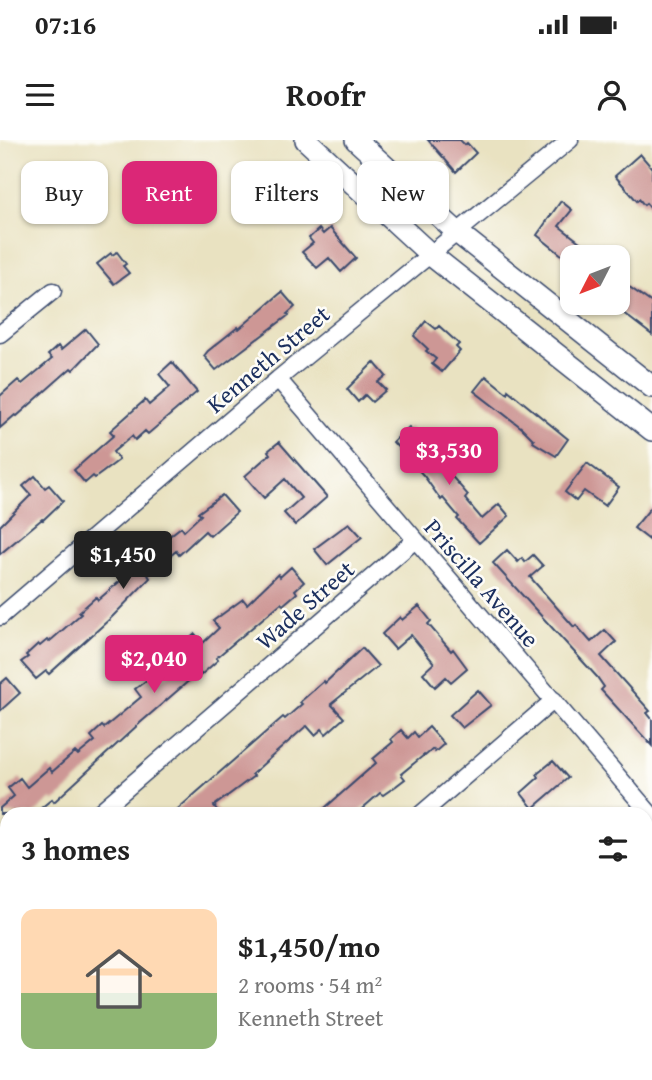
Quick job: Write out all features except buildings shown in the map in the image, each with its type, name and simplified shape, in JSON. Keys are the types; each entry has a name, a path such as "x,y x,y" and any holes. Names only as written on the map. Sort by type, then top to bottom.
{"main road":[{"path":"306,140 431,255 652,430"},
{"path":"356,140 458,233 652,387"}],"street":[{"name":"Kenneth Street","path":"0,617 278,379 570,140"},
{"path":"0,334 53,291"},
{"name":"Priscilla Avenue","path":"278,379 644,807"},
{"name":"Wade Street","path":"105,807 415,540"},
{"path":"429,807 554,700"}]}
